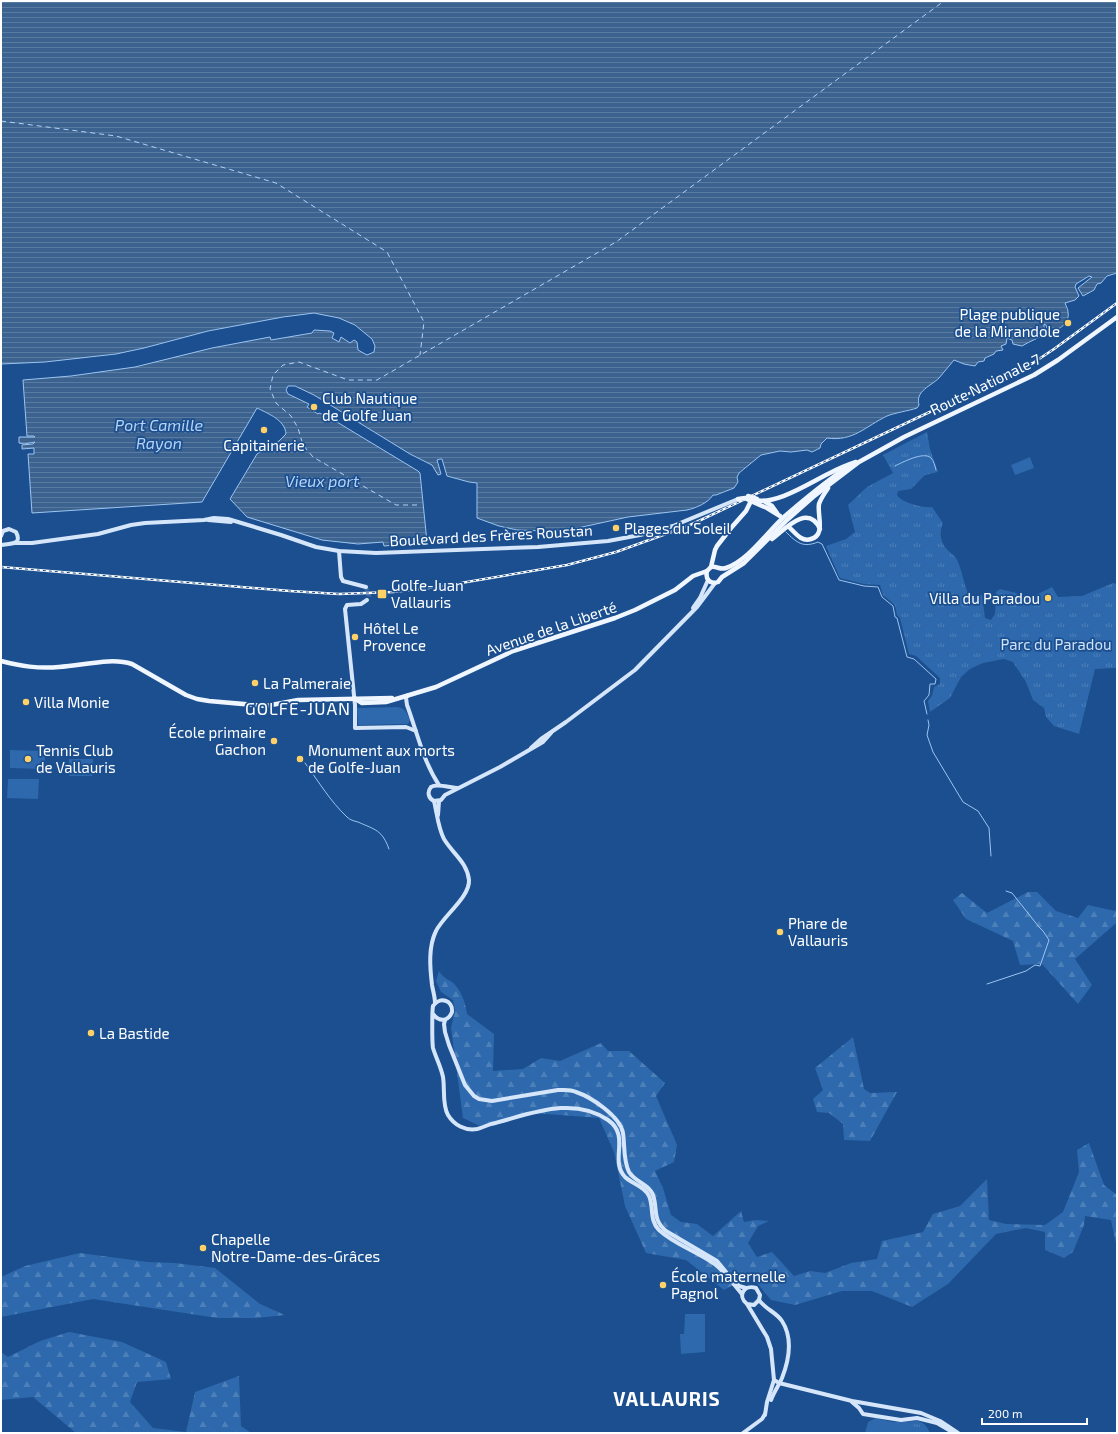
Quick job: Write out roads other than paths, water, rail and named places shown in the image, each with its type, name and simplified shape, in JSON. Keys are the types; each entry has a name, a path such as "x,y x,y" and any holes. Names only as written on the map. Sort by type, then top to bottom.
{"main road":[{"path":"751,557 787,520 813,497 859,462 903,435 1033,373 1117,315"},
{"path":"691,612 700,598 707,579 707,571 711,567 717,546 754,501 772,500 785,495 856,462 878,450"},
{"path":"711,567 720,569 739,560 754,548 784,517 824,484 856,462"},
{"path":"790,528 802,538 809,540 815,538 820,529 820,503 830,485"},
{"path":"738,499 745,498 754,501 780,516 772,506 763,500"},
{"name":"Boulevard des Frères Roustan","path":"16,541 24,543 98,534 131,525 220,518 281,534 316,547 339,552 376,553 538,547 608,541 640,535 673,526 738,499"},
{"path":"434,801 443,799 445,795 500,767 543,742 551,733 635,670 703,600 722,576 736,569 792,523 800,519 812,519 817,523 820,529"},
{"path":"12,529 17,534 16,541 10,545 3,544 1,536 5,530 12,529"},
{"path":"339,552 341,577 343,581 366,587"},
{"path":"720,569 722,576"},
{"name":"Avenue de la Liberté","path":"1,661 35,668 123,662 132,664 191,697 255,706 266,706 298,700 354,698 362,703 386,702 436,687 513,651 624,615 675,590 698,573 707,571"},
{"path":"688,580 697,576 707,579 711,583 715,583"},
{"path":"367,600 362,604 347,605 345,611 356,728 406,727 416,731"},
{"path":"409,694 406,698 407,705 416,731 432,775 444,790 445,795"},
{"path":"397,698 407,705"},
{"path":"432,775 431,787 428,794 434,801 443,837 464,863 469,879 469,885 462,897 436,931 431,949 431,974 435,1003 432,1009 432,1046 442,1072 447,1114 454,1122 463,1128 476,1129 530,1112 567,1108 583,1109 598,1114 613,1124 619,1132 619,1160 622,1173 625,1178 646,1192 649,1196 653,1220 659,1230 715,1264 742,1294 743,1301 747,1304 770,1342 774,1380 767,1402 765,1415"},
{"path":"431,787 440,785 449,788 458,788"},
{"path":"438,819 439,801"},
{"path":"434,993 440,1000"},
{"path":"435,1003 440,1000 447,1001 452,1006 452,1012 445,1020 444,1024 448,1045 464,1085 474,1096 479,1099 492,1101 568,1089 582,1094 610,1113 618,1122 623,1132 628,1168 633,1177 651,1190 656,1218 661,1227 717,1261 736,1284 746,1288 751,1286 758,1290 760,1295 759,1300 754,1304 747,1304"},
{"path":"433,1014 438,1019 445,1020"},
{"path":"742,1294 746,1288"},
{"path":"743,1433 765,1415 775,1389 782,1378 790,1346 789,1336 782,1321 759,1300"},
{"path":"774,1380 779,1383 852,1401 921,1413 940,1421 958,1433"},
{"path":"852,1401 863,1414 901,1420 917,1418 937,1423 954,1433"}],"water":[{"path":"1,1 1117,1 1117,273 1107,276 1101,283 1097,284 1094,290 1083,296 1078,288 1092,277 1089,276 1076,284 1075,287 1079,296 1075,300 1065,303 1068,311 1067,320 1063,326 1057,330 1050,333 1044,324 1044,328 1047,333 1022,346 1013,344 1012,340 1007,338 1006,344 1001,346 1003,350 996,351 994,354 985,358 984,361 978,362 975,366 954,360 939,378 921,392 918,400 919,405 917,408 887,416 859,432 844,438 827,438 821,444 820,448 812,452 807,450 791,452 780,451 761,455 739,473 737,477 738,482 734,488 713,495 702,505 687,510 628,517 573,529 546,531 517,530 499,526 477,518 477,483 447,476 442,459 437,460 441,474 438,475 432,465 410,454 314,395 295,386 288,386 286,390 288,394 309,404 307,407 318,414 327,416 420,473 427,542 384,546 383,542 358,544 322,540 247,517 230,499 257,454 279,441 286,434 280,421 257,408 202,502 32,513 28,454 34,454 34,448 22,449 22,445 33,444 35,442 24,444 19,443 19,437 35,437 27,436 23,380 71,376 135,367 212,348 270,337 271,340 312,333 314,330 330,331 334,333 332,338 339,342 341,337 350,343 354,340 357,342 358,350 367,355 374,352 375,346 372,339 355,325 339,318 314,313 283,317 208,331 116,354 45,362 1,364"}],"waterway":[{"path":"895,466 919,456 928,456 934,462 936,470"},
{"path":"786,532 797,542 808,545 818,542 822,544 839,580 864,586 878,587 882,597 893,606 907,657 914,659 936,679 935,684 930,684 929,695 924,701 927,714"},
{"path":"928,720 929,725 927,735 933,752 963,802 978,811 989,828 991,856"},
{"path":"305,763 341,811 349,819 378,831 384,838 389,849"},
{"path":"987,984 1026,971 1035,965 1040,966 1049,940 1012,893 1006,891"}],"tunnel":[{"path":"366,587 369,596 367,600"}],"railway":[{"path":"1,567 339,594 393,592 437,587 567,565 616,552 688,526 1006,376 1033,363 1117,303"}],"place":[{"name":"Plage publique de la Mirandole","path":"1068,323"},
{"name":"Club Nautique de Golfe Juan","path":"314,407"},
{"name":"Capitainerie","path":"264,430"},
{"name":"Plages du Soleil","path":"616,528"},
{"name":"Golfe-Juan Vallauris","path":"382,594"},
{"name":"Villa du Paradou","path":"1048,598"},
{"name":"Hôtel Le Provence","path":"355,637"},
{"name":"La Palmeraie","path":"255,683"},
{"name":"Villa Monie","path":"26,702"},
{"name":"École primaire Gachon","path":"274,741"},
{"name":"Tennis Club de Vallauris","path":"28,759"},
{"name":"Monument aux morts de Golfe-Juan","path":"300,759"},
{"name":"Phare de Vallauris","path":"780,932"},
{"name":"La Bastide","path":"91,1033"},
{"name":"Chapelle Notre-Dame-des-Grâces","path":"203,1248"},
{"name":"École maternelle Pagnol","path":"663,1285"}],"district":[{"name":"GOLFE-JUAN","path":"298,708"},
{"name":"VALLAURIS","path":"667,1398"}],"water label":[{"name":"Port Camille Rayon","path":"159,433"},
{"name":"Vieux port","path":"322,480"}],"park label":[{"name":"Parc du Paradou","path":"1056,644"}]}
